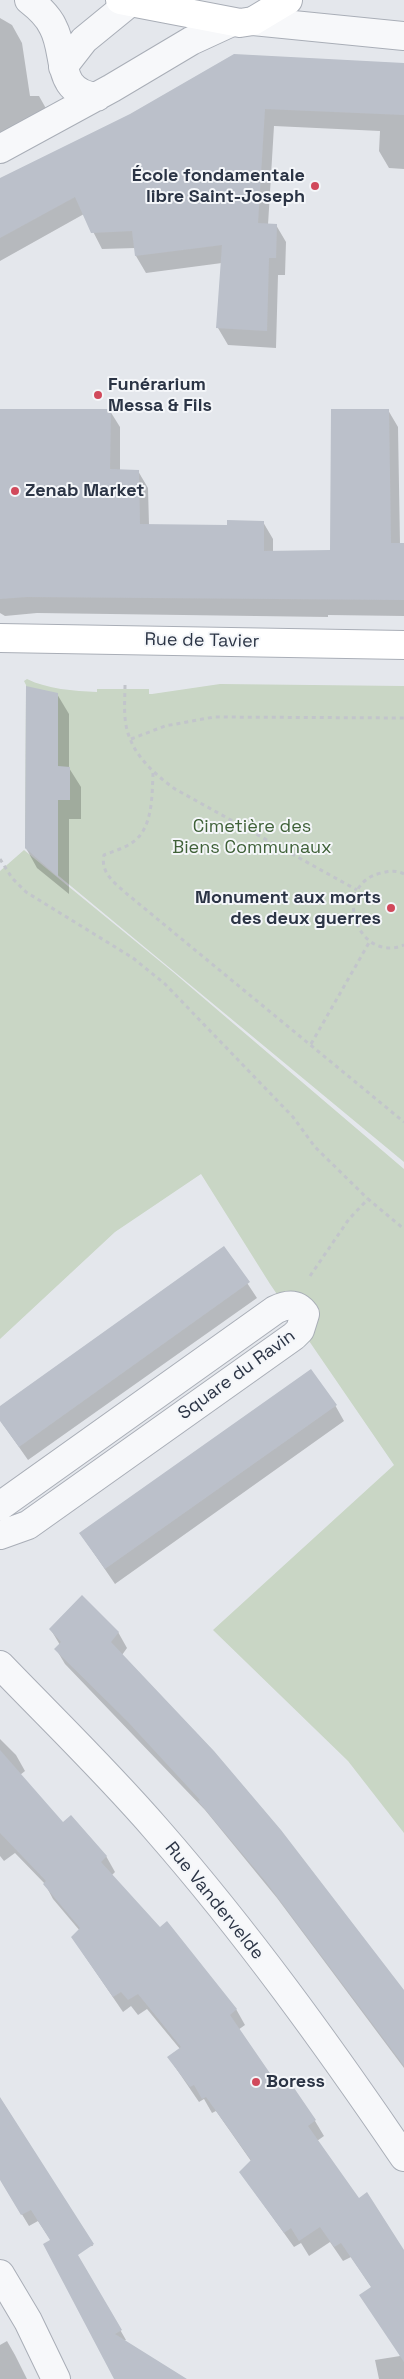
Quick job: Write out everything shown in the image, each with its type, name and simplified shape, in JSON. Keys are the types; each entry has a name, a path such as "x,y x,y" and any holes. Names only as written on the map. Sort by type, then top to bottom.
{"street":[{"path":"29,0 53,26 67,81 75,90 86,96 96,97"},
{"path":"0,149 96,97 173,52 288,0"},
{"path":"63,66 84,40 128,1 189,7 242,22 404,36"},
{"path":"173,52 189,7"},
{"name":"Rue de Tavier","path":"0,638 404,645"},
{"name":"Square du Ravin","path":"0,1506 275,1310 282,1306 293,1305 300,1307 305,1314 300,1330 294,1336 28,1525 0,1535"},
{"name":"Rue Vandervelde","path":"0,1665 112,1780 197,1877 315,2029 404,2157"},
{"path":"0,2274 28,2321 56,2379"}],"path":[{"path":"125,685 125,718 131,739 138,756 153,773 175,789 358,890"},
{"path":"131,739 165,726 214,717 404,718"},
{"path":"153,773 152,796 148,818 142,835 132,843 104,855 102,864 107,874 127,894 404,1122"},
{"path":"0,859 12,878 26,892 133,958 165,984 293,1117 315,1147 368,1199 404,1229"},
{"path":"404,874 388,871 376,874 365,881 358,890 353,902 353,915 357,927 370,941 387,947 404,945"},
{"path":"310,1044 370,941"},
{"path":"308,1279 349,1219 368,1199"}],"green space":[{"name":"Cimetière des Biens Communaux","path":"27,679 43,685 70,690 97,692 97,689 149,689 149,694 220,684 404,686 404,1162 25,848 26,685 24,681"},
{"path":"24,850 173,972 404,1169 404,1833 348,1761 213,1630 394,1465 270,1284 201,1174 115,1232 0,1339 0,871"}],"building":[{"path":"234,54 404,63 404,115 265,109 258,223 277,224 276,258 269,258 267,331 216,328 222,245 135,256 132,231 91,233 75,197 0,238 0,178 130,114"},
{"path":"0,409 111,409 110,469 139,470 140,524 227,525 227,520 264,521 264,551 330,550 331,409 389,409 391,543 404,543 404,600 27,597 0,599"},
{"path":"26,686 58,693 58,766 70,767 70,800 58,800 58,877 25,848"},
{"path":"224,1246 250,1282 19,1447 0,1421 0,1406"},
{"path":"311,1369 337,1405 105,1569 79,1533"},
{"path":"82,1595 119,1632 111,1642 214,1751 281,1830 404,1990 404,2066 266,1882 198,1801 200,1800 128,1722 54,1649 61,1642 49,1629"},
{"path":"0,1750 63,1822 71,1815 107,1856 101,1862 160,1927 167,1921 237,2009 230,2015 276,2082 281,2088 290,2082 316,2120 308,2126 359,2198 367,2192 404,2250 404,2362 359,2295 371,2287 341,2243 334,2247 320,2227 299,2241 291,2228 284,2233 239,2172 251,2160 206,2097 202,2099 194,2085 190,2087 167,2057 181,2047 138,1994 128,2000 121,1992 113,1997 71,1937 80,1928 43,1884 46,1881 0,1833"},
{"path":"0,2097 94,2244 78,2255 122,2330 115,2334 187,2379 114,2379 43,2244 50,2240 31,2210 21,2215 0,2180"}],"place":[{"name":"École fondamentale libre Saint-Joseph","path":"315,186"},
{"name":"Funérarium Messa & Fils","path":"98,395"},
{"name":"Zenab Market","path":"15,491"},
{"name":"Monument aux morts des deux guerres","path":"391,908"},
{"name":"Boress","path":"256,2082"}]}
